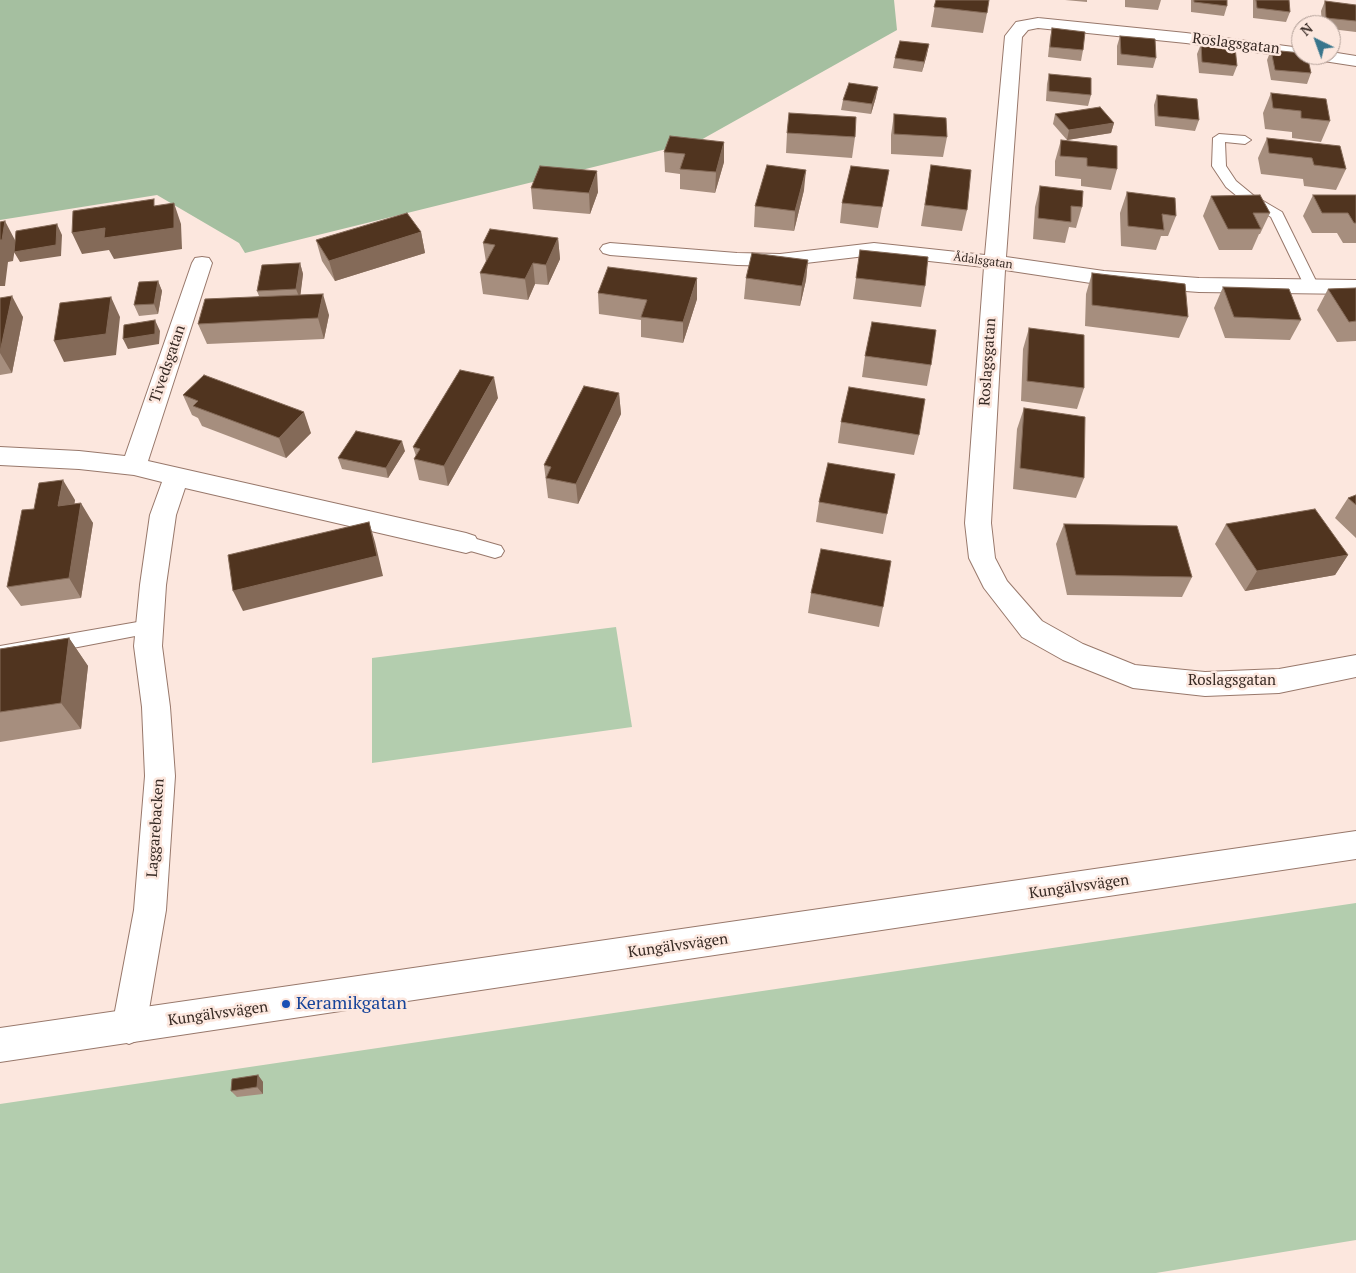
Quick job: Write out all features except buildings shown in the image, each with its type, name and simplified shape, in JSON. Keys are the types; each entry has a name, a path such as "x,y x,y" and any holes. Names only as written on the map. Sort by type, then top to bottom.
{"street":[{"name":"Roslagsgatan","path":"1291,52 1110,29 1038,23 1022,26 1014,36 995,262 978,523 982,558 996,588 1032,629 1073,652 1133,676 1196,683 1279,681 1356,666"},
{"path":"1341,59 1356,61"},
{"name":"Ådalsgatan","path":"610,249 738,259 780,260 874,249 995,262 1104,278 1199,285 1356,287"},
{"name":"Tivedsgatan","path":"134,466 202,263"},
{"path":"0,456 79,460 134,466 466,543"},
{"name":"Laggarebacken","path":"130,1027 150,910 160,776 156,707 148,646 149,627 162,515 176,477"},
{"name":"Kungälvsvägen","path":"0,1044 130,1027 1356,845"}],"lane":[{"path":"1212,124 1219,138 1219,166 1231,184 1248,198 1277,215 1298,254 1312,287"},
{"path":"1219,138 1246,140"},
{"path":"466,543 494,551"},
{"path":"0,654 149,627"}],"green space":[{"path":"0,0 894,0 897,30 699,141 245,253 239,243 157,195 0,220"},
{"path":"616,627 632,727 372,763 372,658"},
{"path":"1356,903 1356,1240 1156,1273 0,1273 0,1104"}],"place":[{"name":"Keramikgatan","path":"286,1004"}]}
